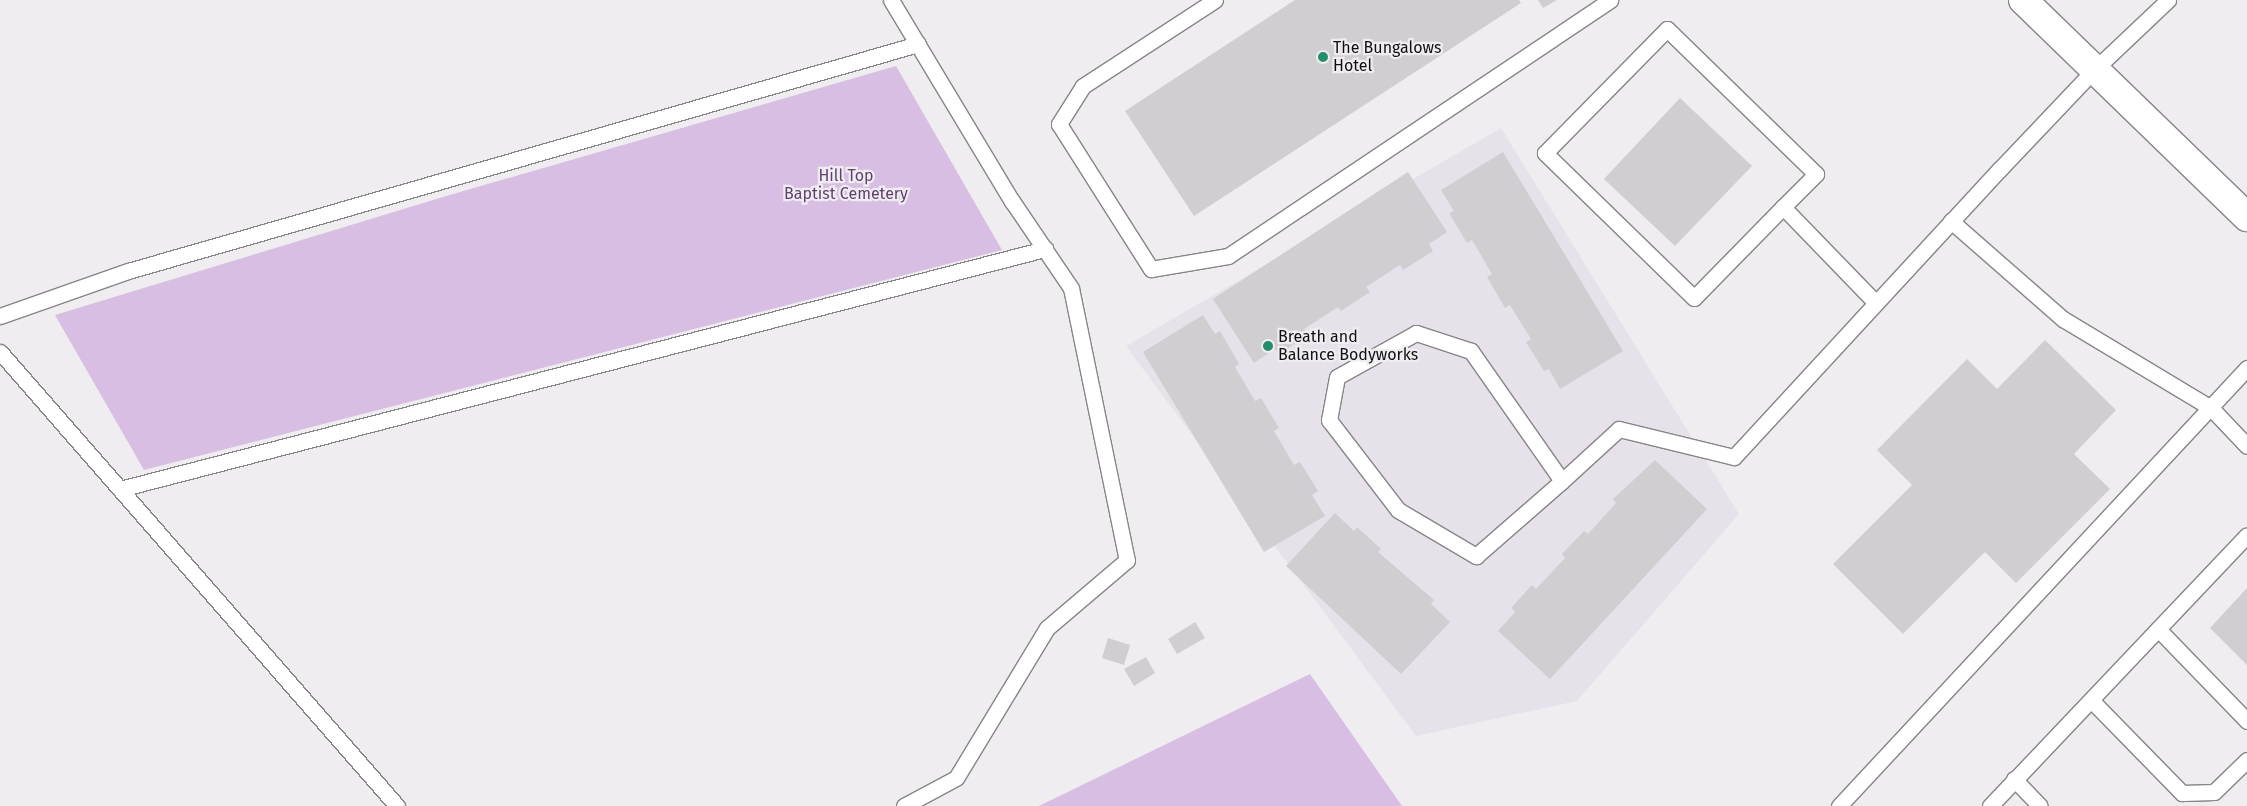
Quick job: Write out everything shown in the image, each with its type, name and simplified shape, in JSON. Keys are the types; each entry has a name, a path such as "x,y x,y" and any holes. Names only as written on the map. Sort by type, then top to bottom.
{"main road":[{"path":"2023,0 2247,217"}],"lane":[{"path":"891,0 1045,249 1072,288 1127,560 1046,628 956,778 904,806"},
{"path":"1216,0 1083,86 1059,124 1151,269 1228,256 1610,0"},
{"path":"1562,481 1471,351 1416,333 1337,377 1330,420 1398,510 1476,556 1562,481 1619,429 1734,457 1875,302 2094,70 2168,0"},
{"path":"1667,28 1816,174 1783,207 1694,298 1545,153 1667,28"},
{"path":"0,316 128,271 918,44"},
{"path":"1783,207 1875,302"},
{"path":"1951,221 2063,319 2211,408 2247,446"},
{"path":"120,489 1045,249"},
{"path":"0,352 397,806"},
{"path":"1839,806 2247,368"},
{"path":"1990,806 2014,779 2092,701 2247,535"},
{"path":"2158,629 2247,722"},
{"path":"2092,701 2182,793 2214,792 2247,760"},
{"path":"2014,779 2040,806"}],"shaded area":[{"path":"1501,128 1739,514 1577,701 1416,736 1126,346"}],"green space":[{"name":"Hill Top Baptist Cemetery","path":"896,66 1002,250 144,470 55,315 443,197"},
{"path":"1310,674 1402,806 1039,806"}],"building":[{"name":"The Bungalows Hotel","path":"1295,0 1519,0 1521,3 1194,216 1125,111"},
{"path":"1538,0 1557,0 1543,8"},
{"path":"1680,98 1752,166 1675,246 1604,179"},
{"path":"1503,152 1623,351 1560,389 1549,369 1544,371 1526,342 1531,339 1510,305 1505,308 1487,277 1492,274 1472,240 1467,243 1449,213 1454,211 1441,190"},
{"path":"1408,172 1447,232 1429,244 1433,251 1403,270 1400,265 1366,287 1370,292 1341,311 1338,307 1304,329 1308,335 1279,354 1275,349 1254,363 1213,299"},
{"path":"1203,315 1215,334 1220,331 1239,364 1235,367 1255,401 1261,398 1279,428 1274,431 1294,465 1300,462 1318,491 1312,495 1325,516 1264,552 1143,352"},
{"path":"2045,340 2116,410 2074,454 2110,489 2016,583 1985,552 1903,634 1833,564 1912,485 1877,450 1967,359 1997,389"},
{"path":"1655,460 1707,509 1550,679 1498,631 1515,612 1511,608 1532,585 1536,589 1565,558 1562,554 1584,531 1588,534 1616,503 1613,499"},
{"path":"1335,513 1354,531 1357,527 1381,549 1378,552 1434,600 1431,604 1450,622 1401,674 1286,566"},
{"path":"2247,588 2247,665 2210,628"},
{"path":"1195,622 1205,638 1177,654 1168,639"},
{"path":"1108,638 1130,645 1124,665 1102,658"},
{"path":"1146,657 1155,673 1134,686 1124,669"}],"place":[{"name":"The Bungalows Hotel","path":"1323,57"},
{"name":"Breath and Balance Bodyworks","path":"1268,346"}]}
